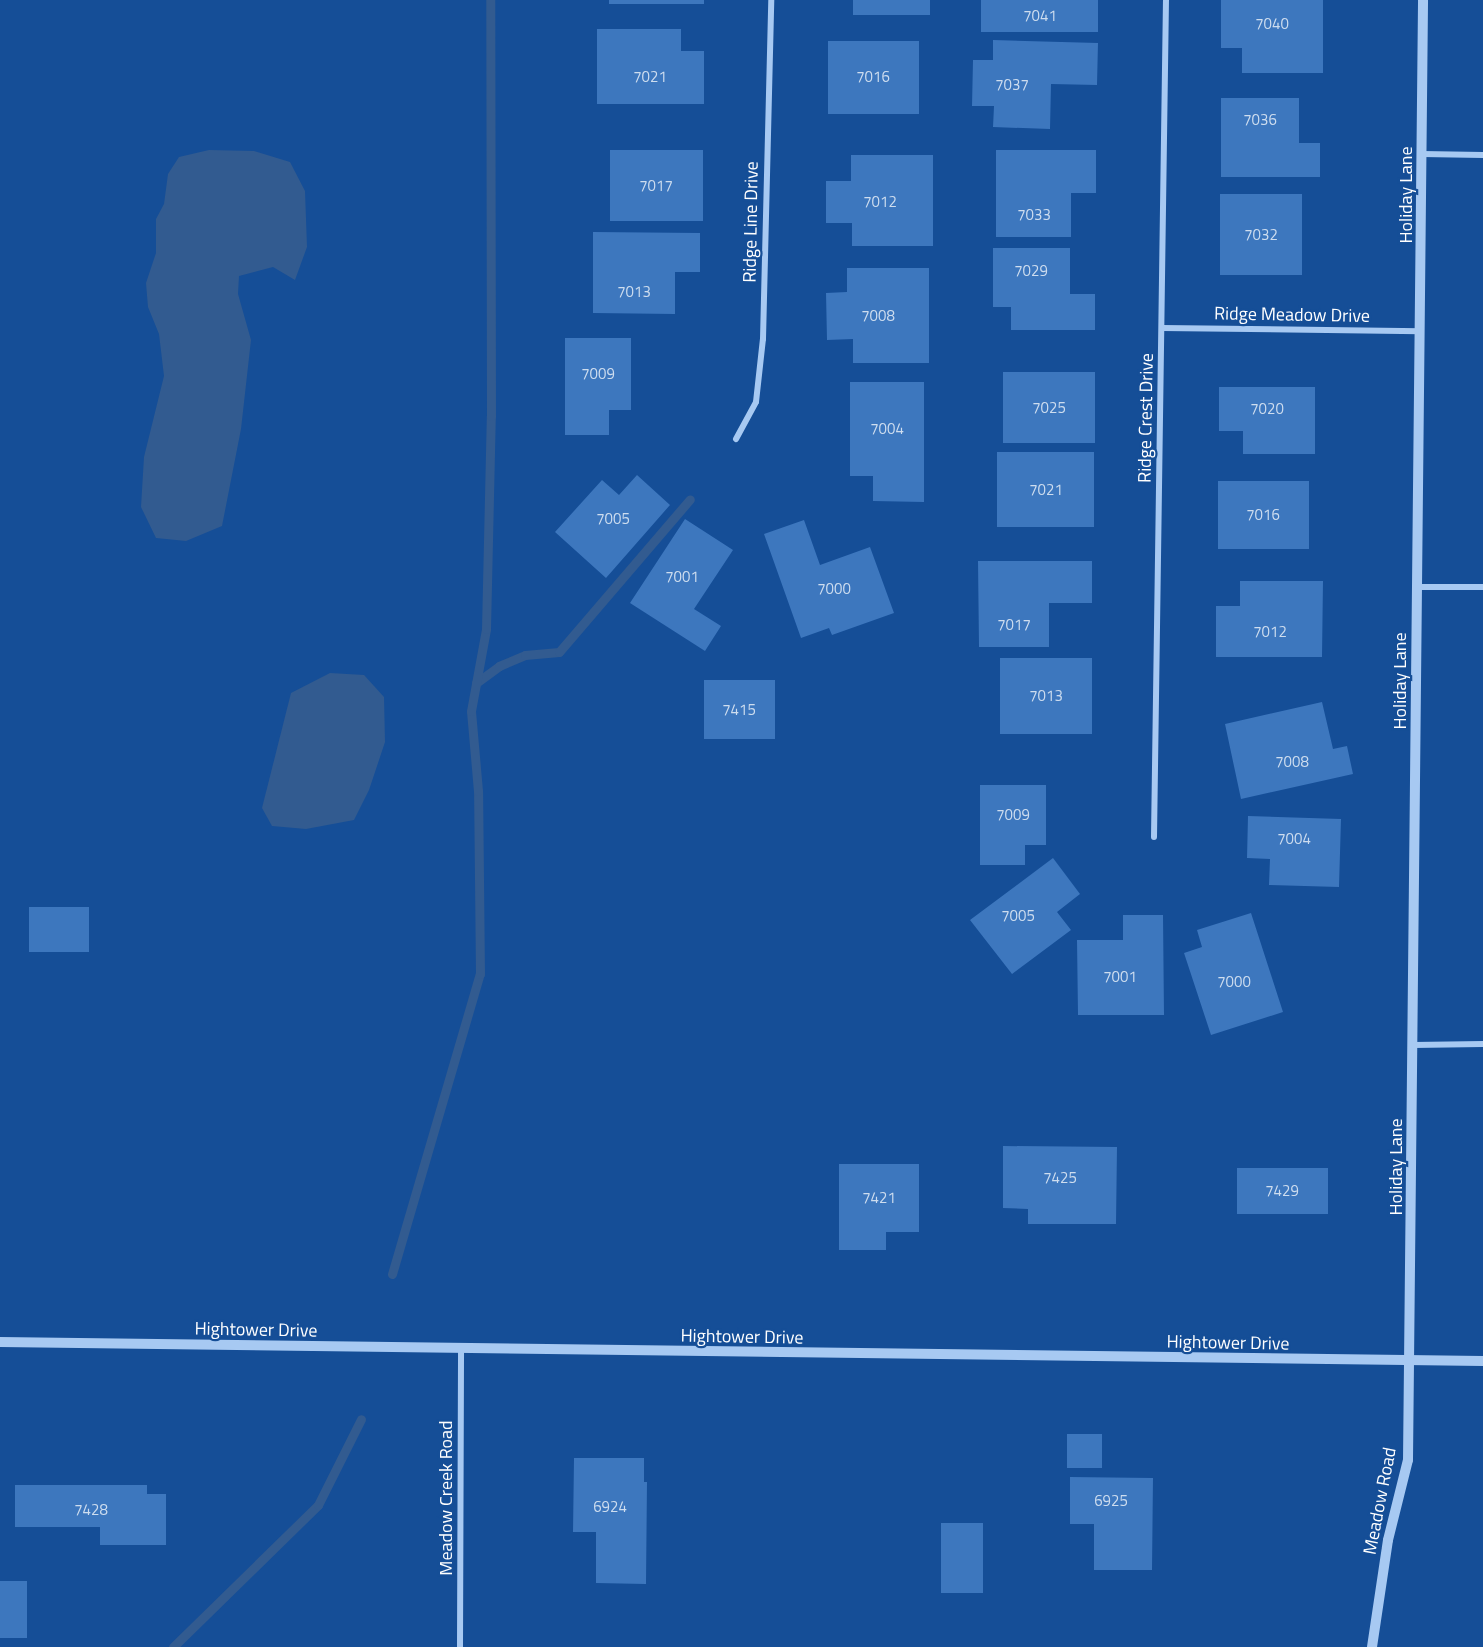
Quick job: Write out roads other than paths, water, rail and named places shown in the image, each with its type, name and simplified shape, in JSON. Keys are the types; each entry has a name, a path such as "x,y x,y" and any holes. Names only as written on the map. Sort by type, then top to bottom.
{"street":[{"name":"Ridge Line Drive","path":"736,439 756,402 763,339 771,0"},
{"name":"Ridge Crest Drive","path":"1154,837 1166,0"},
{"name":"Holiday Lane","path":"1411,1362 1417,587 1422,331 1423,0"},
{"path":"1422,154 1483,156"},
{"name":"Ridge Meadow Drive","path":"1162,328 1422,331"},
{"path":"1417,587 1483,587"},
{"path":"1413,1045 1483,1044"},
{"name":"Hightower Drive","path":"0,1342 461,1350 1483,1361"},
{"name":"Meadow Creek Road","path":"460,1647 461,1350"},
{"name":"Meadow Road","path":"1372,1647 1388,1540 1408,1460 1411,1362"}],"water":[{"path":"209,150 254,151 290,162 305,191 307,247 295,280 273,267 239,276 238,294 251,340 241,429 222,526 186,541 156,538 141,507 144,457 164,376 159,334 148,307 146,283 156,253 156,219 164,204 168,174 179,157"},
{"path":"330,673 364,675 384,697 385,742 369,790 354,820 306,829 272,826 262,808 291,693"}],"waterway":[{"path":"392,1274 480,974 478,791 471,711 486,629 491,416 490,0"},
{"path":"476,683 499,666 525,655 559,652 690,499"},
{"path":"173,1647 318,1505 361,1419"}]}
